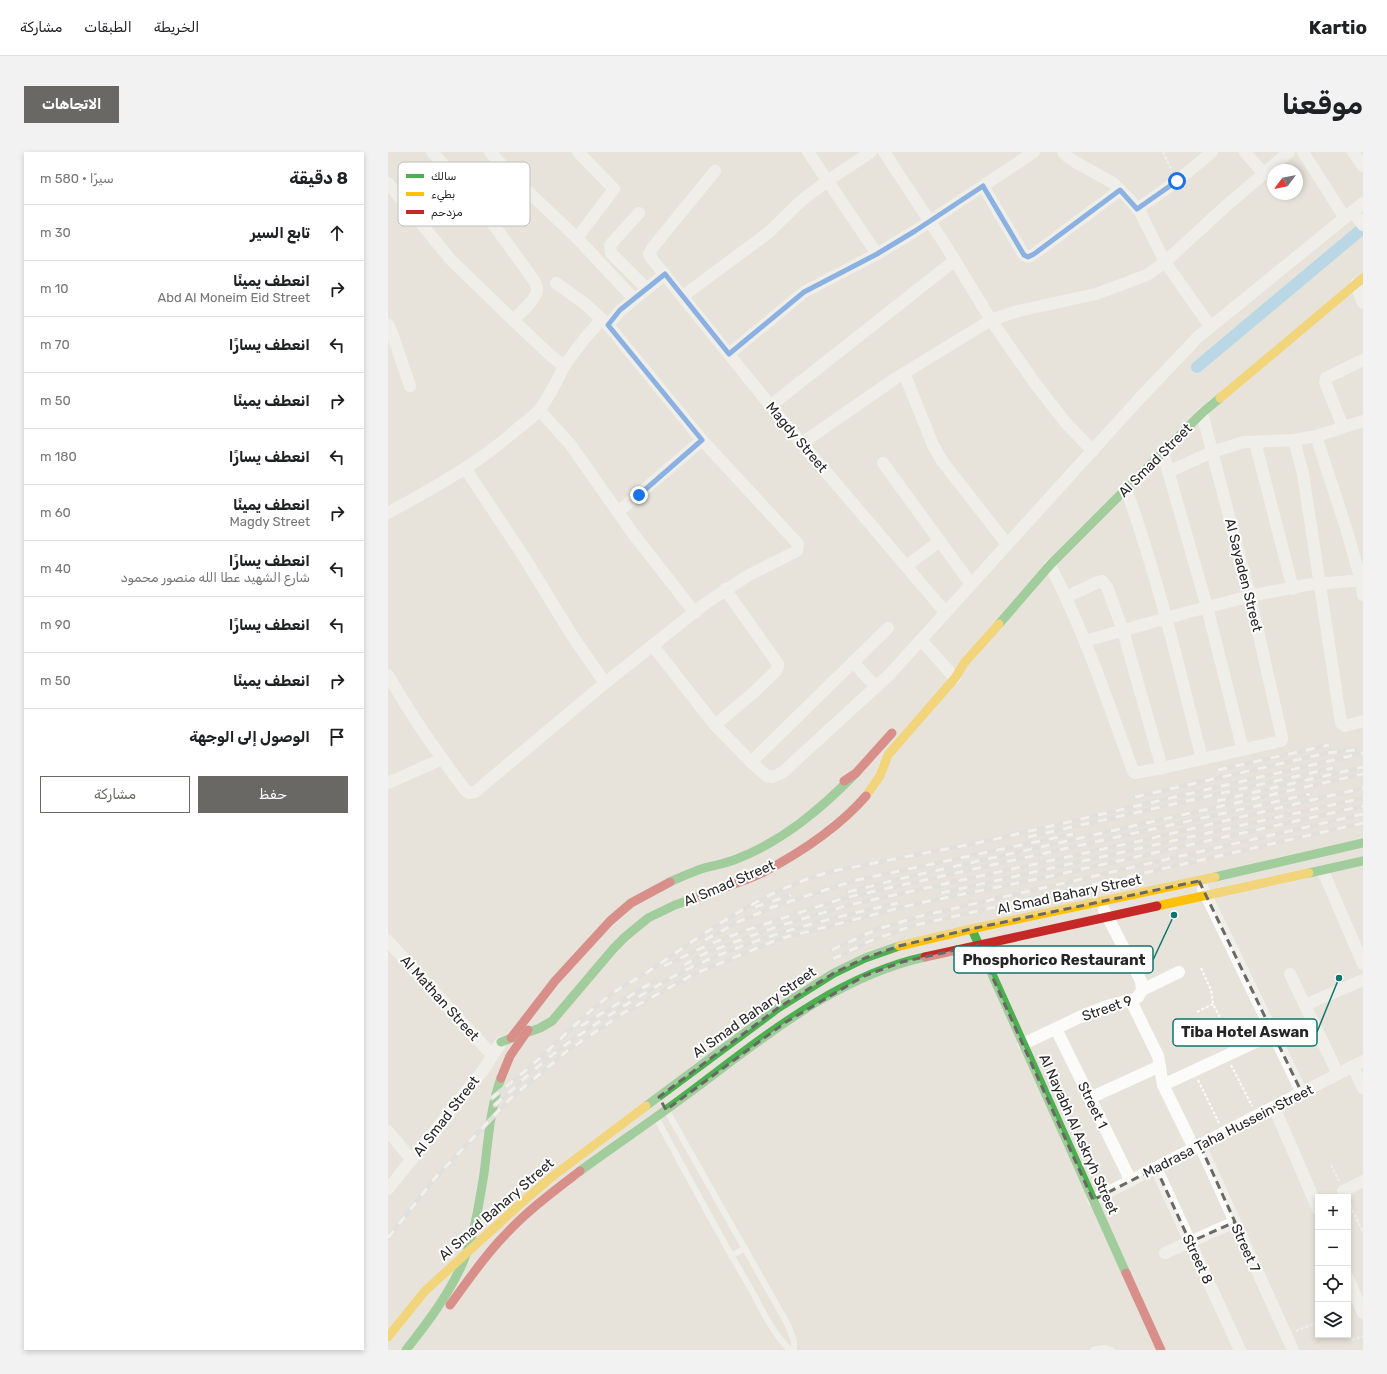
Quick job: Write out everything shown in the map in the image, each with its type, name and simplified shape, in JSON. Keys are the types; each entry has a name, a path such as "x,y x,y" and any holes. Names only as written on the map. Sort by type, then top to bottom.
{"main road":[{"name":"Al Smad Street","path":"501,1042 540,1028 552,1021 614,948 648,918 675,905 761,873 791,856 829,830 858,805 880,776 888,755 949,675 965,662 1050,566 1202,413 1359,281"},
{"path":"488,1080 503,1049 538,1002 606,925 624,908 638,898 670,881 746,855 789,831 825,805 897,728"},
{"path":"867,778 888,755"},
{"path":"813,802 856,773"},
{"name":"Al Smad Bahary Street","path":"388,1337 412,1305 425,1291 549,1179 778,1008 834,973 865,958 899,946 971,929 1200,881 1363,843"},
{"name":"Al Smad Bahary Street","path":"416,1350 499,1242 513,1226 556,1188 656,1118 786,1022 864,976 902,962 1323,871 1363,861"},
{"name":"Al Smad Street","path":"501,1042 570,952 614,905 626,895"},
{"name":"Al Nayabh Al Askryh Street","path":"971,929 1161,1350"},
{"path":"834,973 843,987"},
{"path":"778,1008 786,1022"},
{"path":"406,1350 450,1288 469,1248 476,1221 494,1098 498,1083 512,1052 541,1014"},
{"path":"659,1097 666,1110"},
{"path":"649,1105 656,1118"},
{"path":"549,1179 556,1188"},
{"path":"434,1296 446,1274 457,1247"}],"street":[{"path":"432,152 441,162"},
{"path":"490,152 499,162"},
{"path":"577,238 614,189 578,152"},
{"path":"808,152 877,254"},
{"path":"683,296 768,233 801,201 827,181 871,152"},
{"path":"884,152 991,320 1065,422 1094,451"},
{"path":"729,354 804,292 877,254 1034,152"},
{"path":"1063,152 1077,163 1113,183 1137,209 1166,262 1210,326"},
{"path":"1137,209 1177,181 1212,152"},
{"path":"1245,152 1263,173"},
{"path":"802,443 904,373 991,320 1018,311 1096,294 1147,275 1166,262 1227,205 1289,152"},
{"path":"1303,152 1355,219"},
{"path":"1353,152 1363,166"},
{"name":"Magdy Street","path":"715,171 652,247 649,254 770,406 945,612"},
{"path":"388,182 398,194"},
{"path":"983,186 1024,255 1028,257 1120,190"},
{"path":"530,193 577,238 634,299"},
{"path":"653,646 715,725 751,762 768,776 773,777 783,772 876,687 921,640 1007,544 1094,451 1178,356 1210,326 1355,219 1363,203"},
{"path":"640,212 610,245 610,249 611,254 646,288"},
{"path":"424,226 451,260 550,355 564,366"},
{"path":"495,226 528,272 537,289 537,294 532,301 513,320"},
{"path":"770,406 954,261"},
{"path":"388,512 432,489 485,456 501,444 539,410 553,389 564,366 585,338 665,274"},
{"path":"1359,281 1363,303"},
{"path":"388,675 442,759 466,791 469,793 475,792 606,683 725,589 749,574 797,551 799,547 771,514 702,440 605,322 584,303 556,283"},
{"path":"388,324 410,386"},
{"path":"1344,427 1325,382 1326,378 1363,360"},
{"path":"904,373 933,445 942,461 1007,544"},
{"path":"539,410 570,444 590,470 634,535 695,613"},
{"name":"Al Sayaden Street","path":"1202,413 1250,596 1282,737 1281,741 1243,750"},
{"path":"1168,472 1212,452 1244,442 1294,440 1316,436 1363,421"},
{"path":"1316,436 1362,580 1363,595"},
{"path":"618,512 702,440"},
{"path":"1294,440 1302,474 1341,723 1345,726 1363,721"},
{"path":"1255,442 1293,588"},
{"path":"1050,566 1066,597 1085,641 1133,771 1138,773 1243,750 1207,607 1163,453"},
{"path":"884,463 971,584"},
{"path":"465,468 524,557 573,637 606,683"},
{"path":"388,512 432,489"},
{"path":"1126,489 1141,531 1167,618 1202,759"},
{"path":"906,566 940,541"},
{"path":"1085,641 1250,596 1320,584 1362,580"},
{"path":"1066,597 1098,582 1102,582 1107,587 1123,631 1162,768"},
{"path":"715,725 753,693 776,671 778,666 725,589"},
{"path":"751,762 888,628"},
{"path":"921,640 949,675"},
{"path":"853,662 876,687"},
{"path":"388,783 442,759"},
{"path":"1323,871 1363,964"},
{"path":"1200,881 1302,1093"},
{"name":"Street 9","path":"1023,1044 1086,1014 1110,1005 1131,1001 1138,997 1142,990 1141,981 1100,902"},
{"name":"Al Mathan Street","path":"388,941 492,1055"},
{"path":"1142,990 1179,972"},
{"path":"1290,974 1338,1074"},
{"path":"1305,1005 1363,980"},
{"name":"Street 7","path":"1131,1001 1157,1053 1163,1085 1197,1147 1235,1222 1293,1350"},
{"name":"Street 1","path":"1056,1029 1131,1181"},
{"path":"1163,1085 1273,1034"},
{"name":"Al Smad Street","path":"388,1189 484,1069 501,1042"},
{"path":"1358,1064 1363,1088"},
{"name":"Madrasa Taha Hussein Street","path":"1094,1200 1358,1064"},
{"path":"1090,1098 1160,1066"},
{"path":"1274,1107 1315,1202"},
{"path":"388,1131 412,1160"},
{"name":"Street 8","path":"1156,1168 1240,1350"},
{"path":"1348,1194 1363,1181"},
{"path":"1165,1253 1235,1222"},
{"path":"1351,1288 1363,1313"}],"lane":[{"path":"666,1110 788,1325 794,1341 794,1350"},
{"path":"656,1118 775,1331 790,1350"},
{"path":"732,1256 745,1248"},
{"path":"1092,1350 1104,1348 1112,1350"}],"path":[{"path":"1163,152 1177,181"},
{"path":"1201,968 1211,990 1213,1004 1257,1116"},
{"path":"1197,1012 1213,1004"},
{"path":"1193,1071 1224,1133"},
{"path":"1351,1207 1363,1232"},
{"path":"1286,1335 1315,1323"},
{"path":"1352,1340 1363,1336"}],"highlighted area":[{"path":"1199,881 1302,1093 1200,1145 1235,1222 1190,1242 1156,1168 1093,1200 978,945 902,962 864,976 786,1022 666,1110 659,1097 778,1008 834,973 865,958 899,946 971,929"}],"waterway":[{"path":"1197,367 1363,228"}],"railway":[{"path":"1218,770 1329,745"},
{"path":"1135,797 1327,753 1356,750"},
{"path":"492,1098 537,1061 592,1010 614,992 649,971 740,911 785,888 833,871 987,841 1363,753"},
{"path":"1217,801 1363,767"},
{"path":"1028,837 1333,768"},
{"path":"848,892 899,879 1363,774"},
{"path":"684,965 706,953 748,937 849,905 1144,840 1363,788"},
{"path":"664,966 710,944 744,931 844,898 1310,794"},
{"path":"941,893 1363,798"},
{"path":"388,1238 435,1178 510,1099 567,1051 625,1012 694,974 779,939 915,904 1042,878 1363,806"},
{"path":"832,950 875,930 917,917 1363,814"},
{"path":"833,959 870,941 912,926 1363,823"},
{"path":"705,940 738,922 773,907 857,880 1073,834"},
{"path":"755,907 791,895"},
{"path":"495,1105 558,1050 640,996 684,971 741,947 792,930 845,915 898,903"},
{"path":"581,1026 656,980"}],"traffic: fast":[{"path":"999,624 1050,565 1202,413 1220,398"},
{"path":"670,882 701,869 734,860 752,853 768,844 815,812 856,773"},
{"path":"1215,877 1363,843"},
{"path":"1309,873 1363,861"},
{"path":"501,1042 540,1028 552,1021 614,948 648,918 675,905 701,896"},
{"path":"974,934 1126,1273"},
{"path":"646,1106 778,1008 834,973 865,958 899,946"},
{"path":"580,1171 665,1111 774,1030 832,993 862,978 893,966 925,957"},
{"path":"406,1350 445,1296 468,1250 474,1229 484,1174 494,1101 501,1078"}],"traffic: slow":[{"path":"1220,398 1363,278"},
{"path":"866,796 880,776 888,755 955,678 965,662 999,624"},
{"path":"1157,906 1309,873"},
{"path":"899,946 971,929 1215,877"},
{"path":"388,1337 425,1291 518,1206 549,1179 646,1106"}],"traffic: jam":[{"path":"844,781 856,773 892,733"},
{"path":"701,896 762,873 790,857 831,829 866,796"},
{"path":"511,1038 555,981 610,921 631,903 670,882"},
{"path":"925,957 1157,906"},
{"path":"501,1078 510,1056 528,1030"},
{"path":"450,1305 483,1260 513,1226 580,1171"},
{"path":"1126,1273 1161,1350"}],"place":[{"name":"Phosphorico Restaurant","path":"1174,915"},
{"name":"Tiba Hotel Aswan","path":"1339,978"}],"route":[{"path":"639,495 702,440 608,325 620,310 665,274 729,354 804,292 877,254 983,186 1024,255 1028,257 1120,190 1137,209 1177,181"}]}
